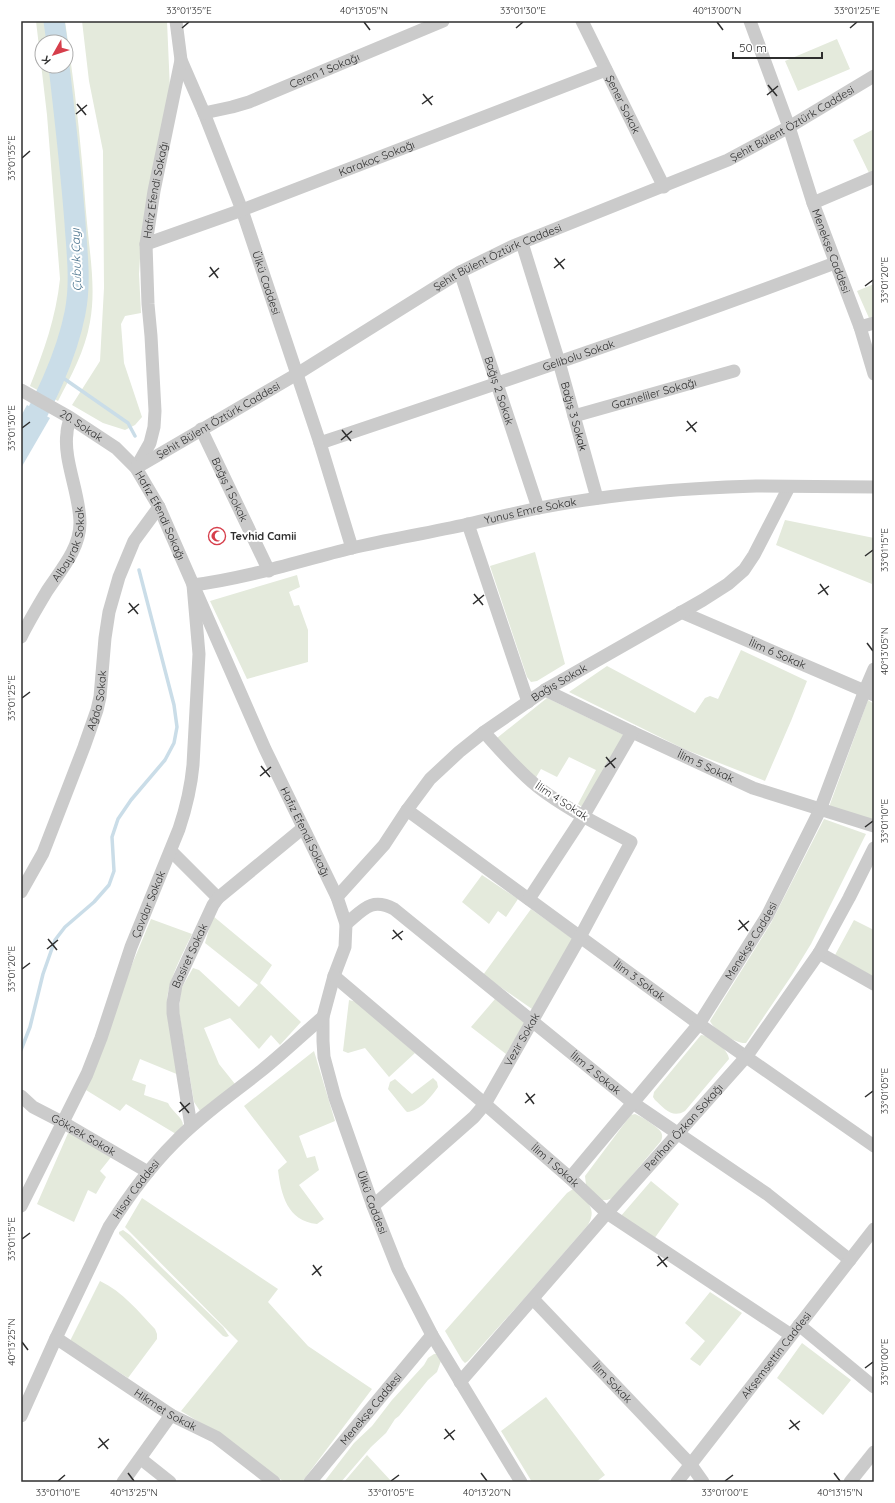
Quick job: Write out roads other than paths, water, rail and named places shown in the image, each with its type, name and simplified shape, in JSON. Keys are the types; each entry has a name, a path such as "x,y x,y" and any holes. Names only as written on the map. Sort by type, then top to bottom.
{"street":[{"name":"Ülkü Caddesi","path":"176,21 181,60 242,210 320,443 352,548"},
{"name":"Ceren 1 Sokağı","path":"204,114 249,102 443,21"},
{"name":"Şener Sokak","path":"582,21 664,187"},
{"name":"Menekşe Caddesi","path":"750,21 789,128 835,263 860,327 874,374"},
{"name":"Hafız Efendi Sokağı","path":"181,60 154,191 146,244 148,304 155,411 154,427 150,443 136,468 159,508 262,742 337,898"},
{"name":"Karakoç Sokağı","path":"146,244 242,210 606,70"},
{"name":"Şehit Bülent Öztürk Caddesi","path":"136,468 297,374 460,272 522,243 728,160 789,128 874,76"},
{"path":"814,203 874,177"},
{"name":"Bağış 3 Sokak","path":"522,243 597,498"},
{"name":"Gelibolu Sokak","path":"320,443 497,384 713,309 835,263"},
{"name":"Bağış 2 Sokak","path":"460,272 538,508"},
{"path":"860,327 874,323"},
{"name":"Gazneliler Sokağı","path":"574,416 734,371"},
{"name":"20. Sokak","path":"21,390 70,417 116,448 136,468"},
{"name":"Albayrak Sokak","path":"21,637 32,615 68,560 78,535 80,524 66,434 70,417"},
{"name":"Bağış 1 Sokak","path":"201,429 269,571"},
{"name":"Yunus Emre Sokak","path":"193,585 269,571 352,548 538,508 597,498 685,489 758,486 874,487"},
{"name":"Bağış Sokak","path":"337,898 384,845 430,779 459,752 484,732 545,690 728,584 744,570 754,555 789,487"},
{"name":"Ağda Sokak","path":"21,892 43,853 97,710 100,697 105,638 109,612 119,577 134,541 159,508"},
{"path":"468,524 528,702"},
{"name":"Çavdar Sokak","path":"21,1206 64,1123 87,1074 101,1038 131,947 171,851 185,811 192,780 199,654 193,585"},
{"name":"İlim 6 Sokak","path":"681,612 869,693"},
{"name":"Menekşe Caddesi","path":"570,1178 699,1024 766,916 820,810 869,693 874,669"},
{"name":"İlim 5 Sokak","path":"545,690 753,788 874,826"},
{"name":"İlim 4 Sokak","path":"484,732 517,768 538,787 631,842"},
{"path":"529,899 584,815 632,732"},
{"name":"İlim 3 Sokak","path":"407,810 699,1024 874,1146"},
{"name":"Basiret Sokak","path":"191,1126 173,1003 176,985 218,898 303,828"},
{"name":"Vezir Sokak","path":"373,1206 474,1117 485,1104 580,937 631,842"},
{"name":"Perihan Özkan Sokağı","path":"460,1382 607,1213 746,1057 819,953 874,848"},
{"path":"171,851 218,898"},
{"name":"Ülkü Caddesi","path":"337,898 346,924 345,947 334,976 323,1017 322,1041 328,1075 335,1098 373,1206 398,1269 432,1335 521,1482"},
{"name":"İlim 2 Sokak","path":"346,924 366,907 376,904 385,904 394,909 633,1103 767,1194 850,1260"},
{"path":"819,953 874,984"},
{"name":"İlim 1 Sokak","path":"334,976 485,1104 570,1178 607,1213 795,1330 874,1387"},
{"name":"Hisar Caddesi","path":"21,1416 56,1338 109,1228 148,1172 191,1126 265,1067 323,1017"},
{"name":"Gökçek Sokak","path":"22,1096 34,1107 148,1172"},
{"name":"Akşemsettin Caddesi","path":"678,1482 874,1229"},
{"name":"İlim Sokak","path":"533,1299 691,1465 703,1482"},
{"name":"Menekşe Caddesi","path":"310,1482 432,1335"},
{"name":"Hikmet Sokak","path":"56,1338 171,1415 216,1437 274,1482"},
{"path":"123,1482 141,1459 171,1415"},
{"path":"850,1482 874,1452"},
{"path":"141,1459 170,1482"}],"water":[{"path":"27,405 50,418 21,468 21,416"}],"waterway":[{"name":"Çubuk Çayı","path":"54,21 56,34"},
{"name":"Çubuk Çayı","path":"21,444 60,364 71,330 77,302 78,268 75,223 60,74"},
{"path":"56,373 128,423 135,436"},
{"path":"21,1050 30,1027 43,974 55,940 65,927 94,902 109,885 114,871 112,837 118,819 131,800 165,760 174,743 177,727 174,705 139,570"}],"place":[{"name":"Tevhid Camii","path":"217,536"}]}
